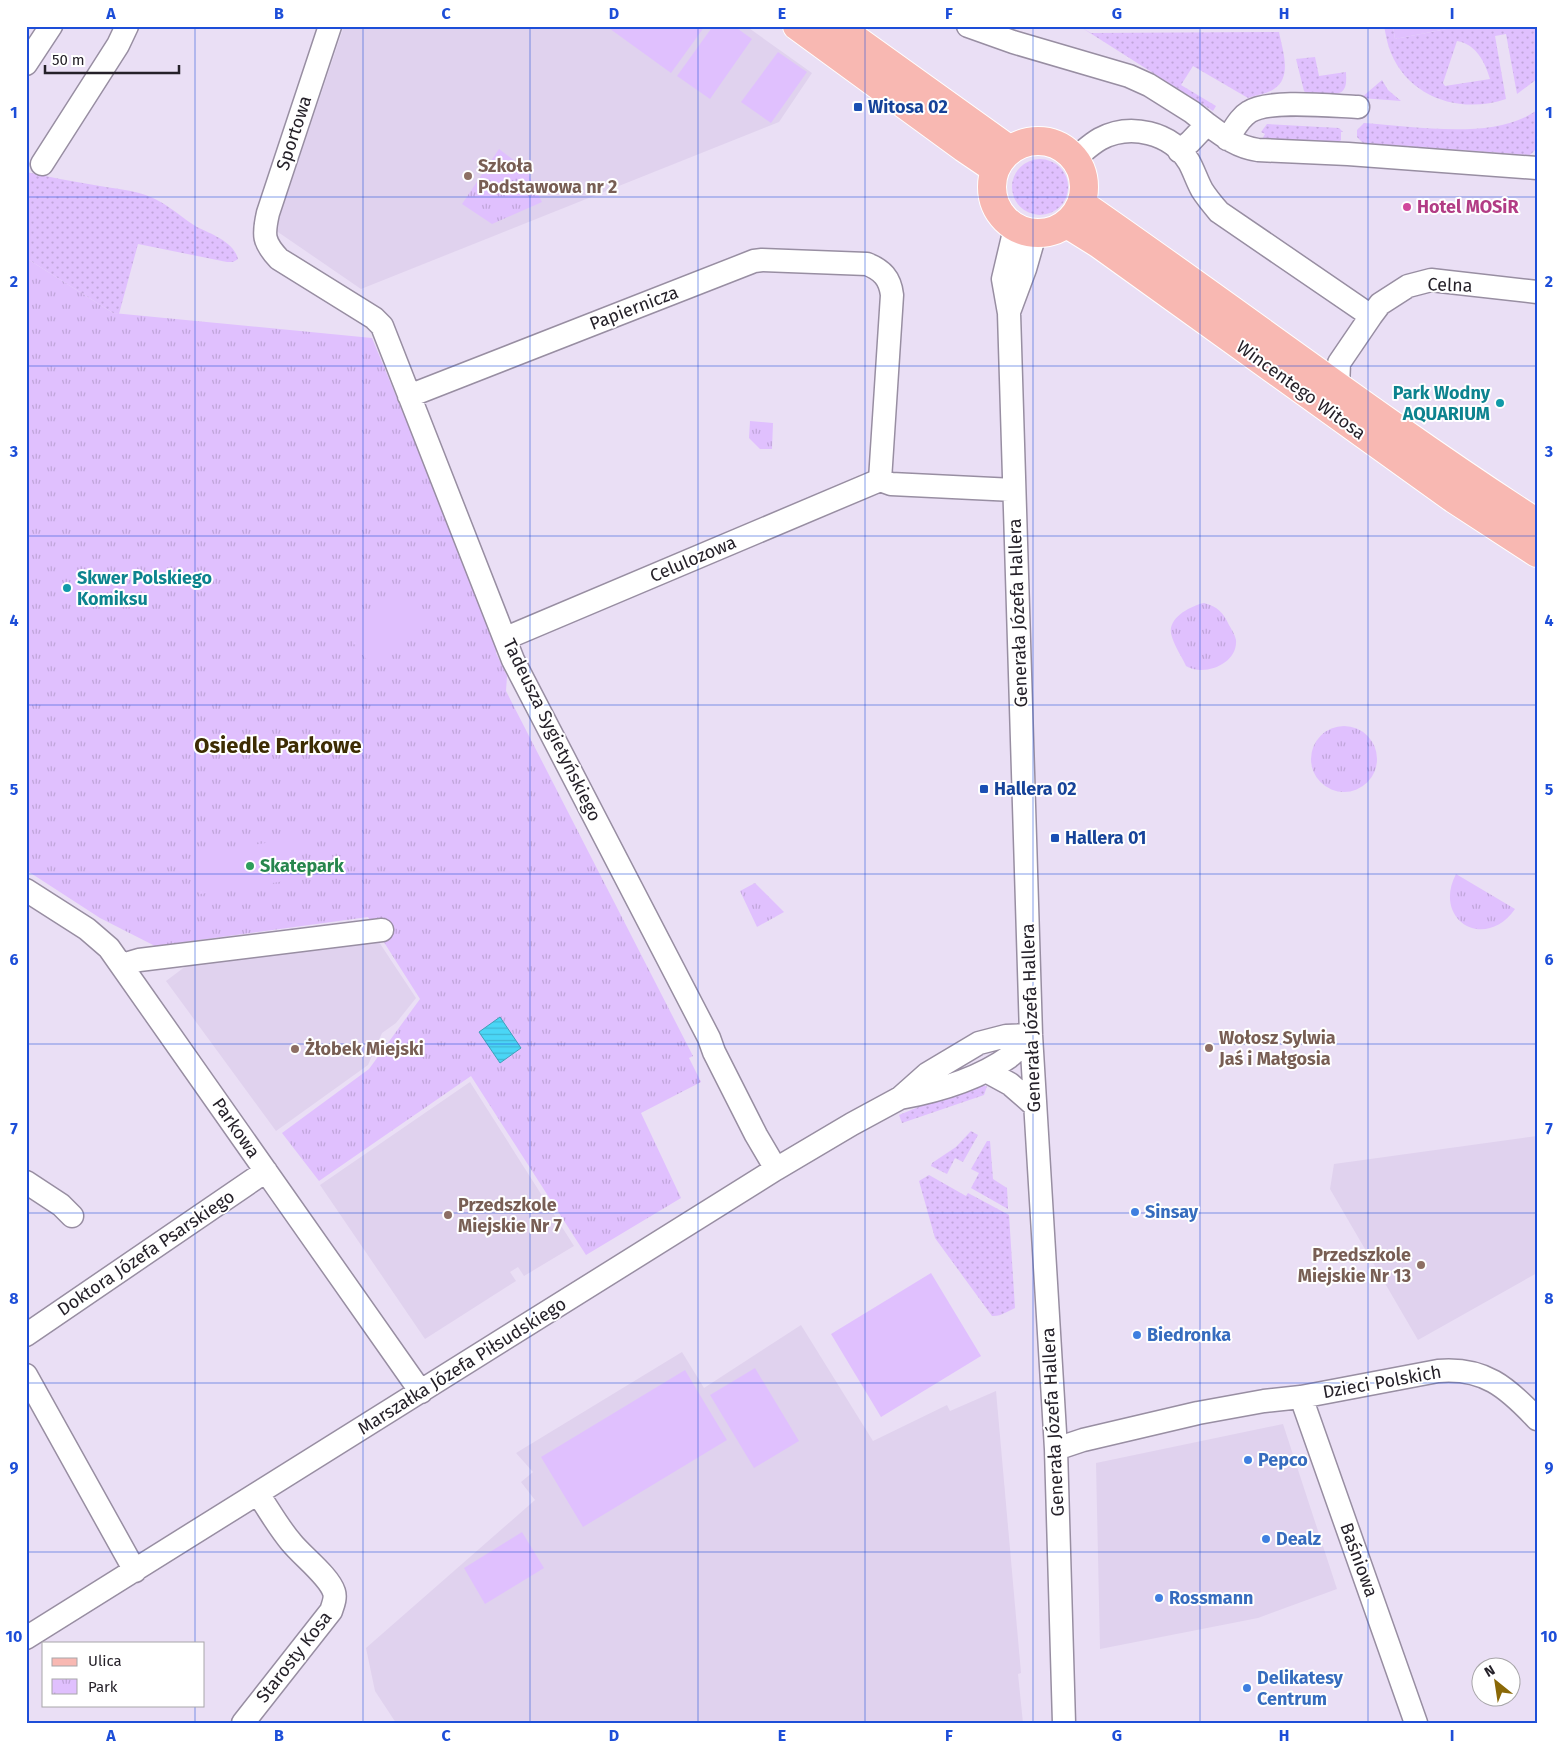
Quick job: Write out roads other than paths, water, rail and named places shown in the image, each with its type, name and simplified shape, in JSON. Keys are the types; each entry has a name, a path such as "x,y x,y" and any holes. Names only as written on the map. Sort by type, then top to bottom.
{"main road":[{"path":"797,26 964,148 1003,159"},
{"path":"837,26 1003,159"},
{"path":"1037,141 1051,142 1064,148 1075,158 1082,172 1085,188 1074,214 1052,232 1025,231 1002,217 994,202 992,185 1003,159 1023,143 1037,141"},
{"name":"Wincentego Witosa","path":"1074,214 1331,373 1476,483 1537,523"},
{"name":"Wincentego Witosa","path":"1074,214 1099,244 1454,498 1537,553"}],"street":[{"path":"26,64 51,26"},
{"path":"42,164 118,44 127,26"},
{"path":"968,26 1013,42 1129,76 1149,85 1192,112 1228,140 1246,148 1537,168"},
{"name":"Sportowa","path":"266,241 264,232 268,214 326,28"},
{"path":"1228,140 1239,121 1258,107 1274,104 1358,107"},
{"path":"1179,150 1190,142 1207,124"},
{"path":"1075,158 1099,140 1111,134 1130,131 1162,137 1179,150 1188,161 1203,192 1219,212 1371,316"},
{"name":"Generała Józefa Hallera","path":"1025,231 1025,268 1009,313 1031,1035 1056,1449 1064,1723"},
{"name":"Tadeusza Sygietyńskiego","path":"266,241 279,259 374,318 387,337 513,660 709,1038 714,1052 756,1135 776,1169"},
{"name":"Papiernicza","path":"409,396 754,261 867,264 887,277 891,284 892,295 880,480"},
{"name":"Celna","path":"1331,373 1380,304 1408,286 1431,280 1537,292"},
{"path":"880,480 891,484 1014,490"},
{"name":"Celulozowa","path":"506,638 880,480"},
{"name":"Parkowa","path":"26,890 102,941 122,965 421,1392"},
{"path":"122,965 139,960 382,930"},
{"name":"Marszałka Józefa Piłsudskiego","path":"900,1098 934,1092 988,1072 1011,1056 1031,1035"},
{"name":"Marszałka Józefa Piłsudskiego","path":"26,1638 135,1572 776,1169 900,1098 927,1074 979,1043 1006,1036 1031,1035"},
{"path":"988,1072 1010,1084 1034,1105"},
{"name":"Doktora Józefa Psarskiego","path":"26,1335 266,1171"},
{"path":"26,1182 61,1204 72,1216"},
{"name":"Dzieci Polskich","path":"1056,1449 1083,1440 1198,1413 1264,1401 1301,1397 1456,1369 1480,1375 1497,1383 1511,1393 1537,1419"},
{"path":"26,1375 135,1572"},
{"name":"Baśniowa","path":"1301,1397 1416,1723"},
{"name":"Starosty Kosa","path":"243,1723 331,1611 335,1595 325,1579 290,1541 258,1494"}],"water":[{"path":"500,1017 521,1048 500,1063 479,1032"}],"place":[{"name":"Witosa 02","path":"858,107"},
{"name":"Szkoła Podstawowa nr 2","path":"468,176"},
{"name":"Hotel MOSiR","path":"1407,207"},
{"name":"Park Wodny AQUARIUM","path":"1500,403"},
{"name":"Skwer Polskiego Komiksu","path":"67,588"},
{"name":"Hallera 02","path":"984,789"},
{"name":"Hallera 01","path":"1055,838"},
{"name":"Skatepark","path":"250,866"},
{"name":"Wołosz Sylwia Jaś i Małgosia","path":"1209,1048"},
{"name":"Żłobek Miejski","path":"295,1049"},
{"name":"Sinsay","path":"1135,1212"},
{"name":"Przedszkole Miejskie Nr 7","path":"448,1215"},
{"name":"Przedszkole Miejskie Nr 13","path":"1421,1265"},
{"name":"Biedronka","path":"1137,1335"},
{"name":"Pepco","path":"1248,1460"},
{"name":"Dealz","path":"1266,1539"},
{"name":"Rossmann","path":"1159,1598"},
{"name":"Delikatesy Centrum","path":"1247,1688"}],"district":[{"name":"Osiedle Parkowe","path":"278,745"}]}
